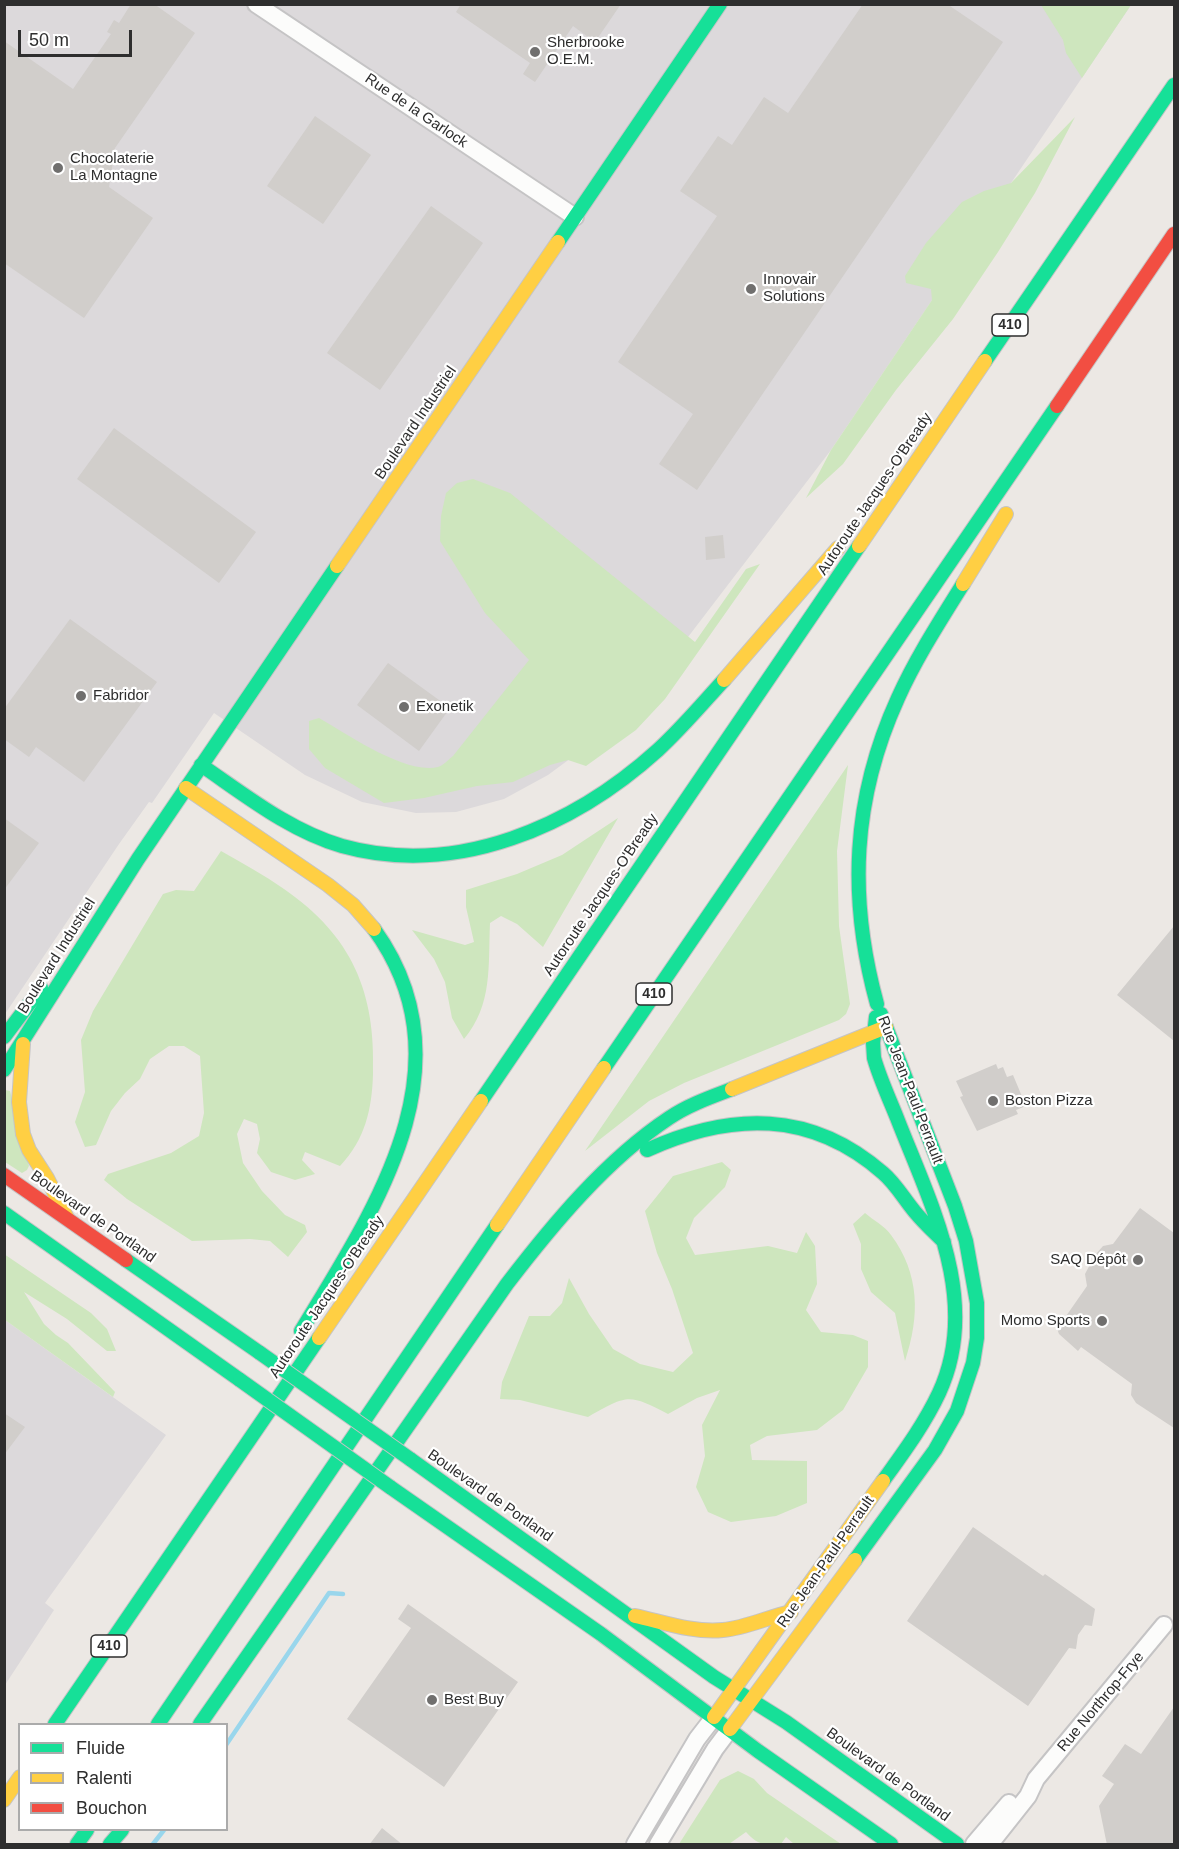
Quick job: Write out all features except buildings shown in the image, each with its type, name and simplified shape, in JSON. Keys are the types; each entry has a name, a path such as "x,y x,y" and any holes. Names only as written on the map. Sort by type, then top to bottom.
{"main road":[{"name":"Boulevard Industriel","path":"4,1070 138,859 201,765 720,4"},
{"name":"Autoroute Jacques-O'Bready","path":"57,1723 1174,85"},
{"name":"410","path":"159,1723 1174,234"},
{"path":"1054,435 1152,266"},
{"path":"860,521 942,424"},
{"name":"Rue Jean-Paul-Perrault","path":"730,1729 753,1701 935,1450 961,1401 973,1363 977,1338 977,1310 974,1278 966,1241 955,1206 880,1029 877,1004 863,953 857,893 859,849 863,817 877,753 892,711 915,664 1012,505"},
{"path":"201,765 294,826 321,839 352,849 392,856 429,856 468,852 511,840 558,819 589,801 632,772 659,749 749,652 845,539"},
{"path":"162,1567 364,1225 404,1133 411,1110 417,1075 417,1045 413,1012 402,978 388,949 374,929 352,904 186,788"},
{"name":"Boulevard Industriel","path":"4,1037 138,859"},
{"path":"201,1723 507,1284 539,1242 574,1203 632,1147 670,1117 707,1099 880,1029"},
{"name":"Rue Jean-Paul-Perrault","path":"714,1717 918,1432 939,1394 952,1354 956,1318 955,1287 944,1242 874,1057 880,1029"},
{"path":"23,1041 19,1102 23,1134 29,1150 47,1178 67,1219"},
{"path":"574,1203 628,1161 679,1135 723,1124 772,1123 823,1136 872,1163 891,1180 944,1242"},
{"name":"Boulevard de Portland","path":"4,1175 260,1353 735,1690 805,1735 957,1845"},
{"path":"4,1213 601,1634 891,1845"},
{"path":"628,1615 715,1630 740,1627 791,1612"},
{"path":"4,1800 18,1781"},
{"path":"76,1845 86,1831"},
{"path":"110,1845 121,1831"}],"street":[{"name":"Rue de la Garlock","path":"256,4 574,218"},
{"name":"Rue Northrop-Frye","path":"990,1845 1028,1796 1036,1779 1164,1625"},
{"name":"Rue Jean-Paul-Perrault","path":"635,1845 697,1739 714,1717"},
{"name":"Rue Jean-Paul-Perrault","path":"658,1845 715,1749 730,1729"},
{"name":"Rue Northrop-Frye","path":"974,1845 1020,1790 1036,1779"}],"shaded area":[{"path":"5,5 1131,5 831,450 688,637 629,708 586,747 548,775 504,799 456,812 416,813 362,802 305,775 214,713 152,803 149,802 119,844 5,1014"},
{"path":"5,1320 166,1435 45,1603 54,1610 5,1685"}],"green space":[{"path":"1041,5 1131,5 1082,78 1066,53 1063,40"},
{"path":"1075,117 1035,193 953,319 896,390 843,464 806,498 831,450 932,300 931,289 906,283 905,276 926,243 962,202 984,191 1011,183"},
{"path":"473,479 510,493 695,642 746,569 760,564 665,699 636,730 586,766 568,760 550,765 513,782 477,786 424,798 384,803 325,768 309,749 309,721 319,718 377,752 410,765 425,768 438,767 453,756 529,660 485,613 440,541 441,516 446,493 457,483"},
{"path":"848,765 837,851 839,926 850,1004 846,1014 839,1020 684,1083 649,1101 585,1151"},
{"path":"618,818 543,947 517,924 501,916 490,923 489,969 484,998 480,1012 464,1039 452,1018 445,982 434,959 412,930 465,945 474,942 466,907 466,890 517,874 562,855"},
{"path":"221,851 284,889 327,926 355,968 370,1017 373,1074 369,1112 356,1146 340,1166 305,1152 302,1160 315,1174 295,1180 271,1172 257,1153 260,1139 257,1124 244,1119 237,1134 243,1163 262,1191 285,1215 305,1225 307,1232 288,1257 270,1241 250,1239 192,1241 127,1199 104,1180 108,1174 171,1153 199,1136 204,1113 200,1056 184,1046 169,1046 150,1059 140,1079 111,1111 96,1145 85,1147 75,1122 85,1092 81,1040 93,1011 163,894 176,890 194,891"},
{"path":"5,1090 10,1091 29,1166 22,1173 5,1162"},
{"path":"722,1162 731,1170 725,1187 694,1218 686,1238 695,1255 768,1246 797,1253 806,1232 815,1246 817,1284 806,1310 821,1332 853,1335 868,1341 868,1367 843,1410 817,1430 767,1436 750,1445 752,1460 807,1461 807,1503 776,1516 731,1522 708,1512 696,1487 705,1456 702,1425 720,1390 697,1398 668,1414 644,1403 628,1399 611,1404 588,1417 520,1400 500,1399 502,1382 529,1316 550,1316 562,1303 569,1278 589,1314 613,1349 640,1364 673,1372 693,1353 672,1289 657,1253 645,1211 673,1176"},
{"path":"865,1213 891,1235 908,1265 915,1312 905,1361 895,1313 871,1292 861,1269 861,1244 853,1224"},
{"path":"4,1254 91,1313 107,1329 116,1351 107,1351 67,1319 24,1292 44,1324 68,1343 115,1392 113,1397 5,1320"},
{"path":"738,1771 754,1779 767,1793 841,1844 794,1844 786,1837 781,1844 765,1844 754,1840 746,1832 729,1844 679,1844 720,1780"}],"waterway":[{"path":"228,1742 329,1593 343,1594"},
{"path":"153,1844 163,1831"}],"traffic: fast":[{"path":"558,242 720,4"},
{"path":"985,361 1174,85"},
{"path":"604,1068 1057,406"},
{"path":"481,1101 859,546"},
{"path":"4,1070 138,859 337,566"},
{"path":"877,1004 868,965 859,887 859,849 863,811 871,774 898,698 920,654 963,584"},
{"path":"201,765 286,822 342,846 385,854 428,855 470,850 512,838 551,822 589,802 658,750 724,680"},
{"path":"301,1331 357,1236 382,1187 402,1136 414,1084 415,1033 402,981 374,929"},
{"path":"4,1037 41,988"},
{"path":"855,1560 935,1450 957,1411 973,1363 977,1338 977,1303 966,1241 955,1206 881,1014"},
{"path":"876,1017 874,1058 936,1218 953,1288 955,1323 951,1358 939,1393 920,1428 883,1481"},
{"path":"201,1723 507,1284 562,1216 602,1173 646,1135 684,1109 732,1089"},
{"path":"647,1150 678,1137 740,1124 770,1124 799,1128 828,1137 856,1152 883,1173 918,1216 944,1242"},
{"path":"4,1213 240,1380"},
{"path":"159,1723 497,1225"},
{"path":"126,1260 260,1353"},
{"path":"56,1723 319,1338"},
{"path":"260,1353 410,1459"},
{"path":"240,1380 390,1487"},
{"path":"410,1459 714,1677 786,1722 957,1844"},
{"path":"390,1487 601,1634 758,1751 891,1844"},
{"path":"77,1844 86,1831"},
{"path":"110,1844 121,1831"}],"traffic: slow":[{"path":"337,566 558,242"},
{"path":"859,546 985,361"},
{"path":"963,584 1006,514"},
{"path":"724,680 838,548"},
{"path":"186,788 328,885 353,905 374,929"},
{"path":"732,1089 886,1027"},
{"path":"23,1044 19,1102 23,1134 29,1150 47,1178 67,1218"},
{"path":"497,1225 604,1068"},
{"path":"319,1338 481,1101"},
{"path":"714,1717 883,1481"},
{"path":"730,1729 855,1560"},
{"path":"635,1616 712,1631 740,1627 791,1612"},
{"path":"4,1800 18,1780"}],"traffic: jam":[{"path":"1057,406 1174,234"},
{"path":"4,1175 126,1260"}],"place":[{"name":"Sherbrooke O.E.M.","path":"535,52"},
{"name":"Chocolaterie La Montagne","path":"58,168"},
{"name":"Innovair Solutions","path":"751,289"},
{"name":"Fabridor","path":"81,696"},
{"name":"Exonetik","path":"404,707"},
{"name":"Boston Pizza","path":"993,1101"},
{"name":"SAQ Dépôt","path":"1138,1260"},
{"name":"Momo Sports","path":"1102,1321"},
{"name":"Best Buy","path":"432,1700"}]}
